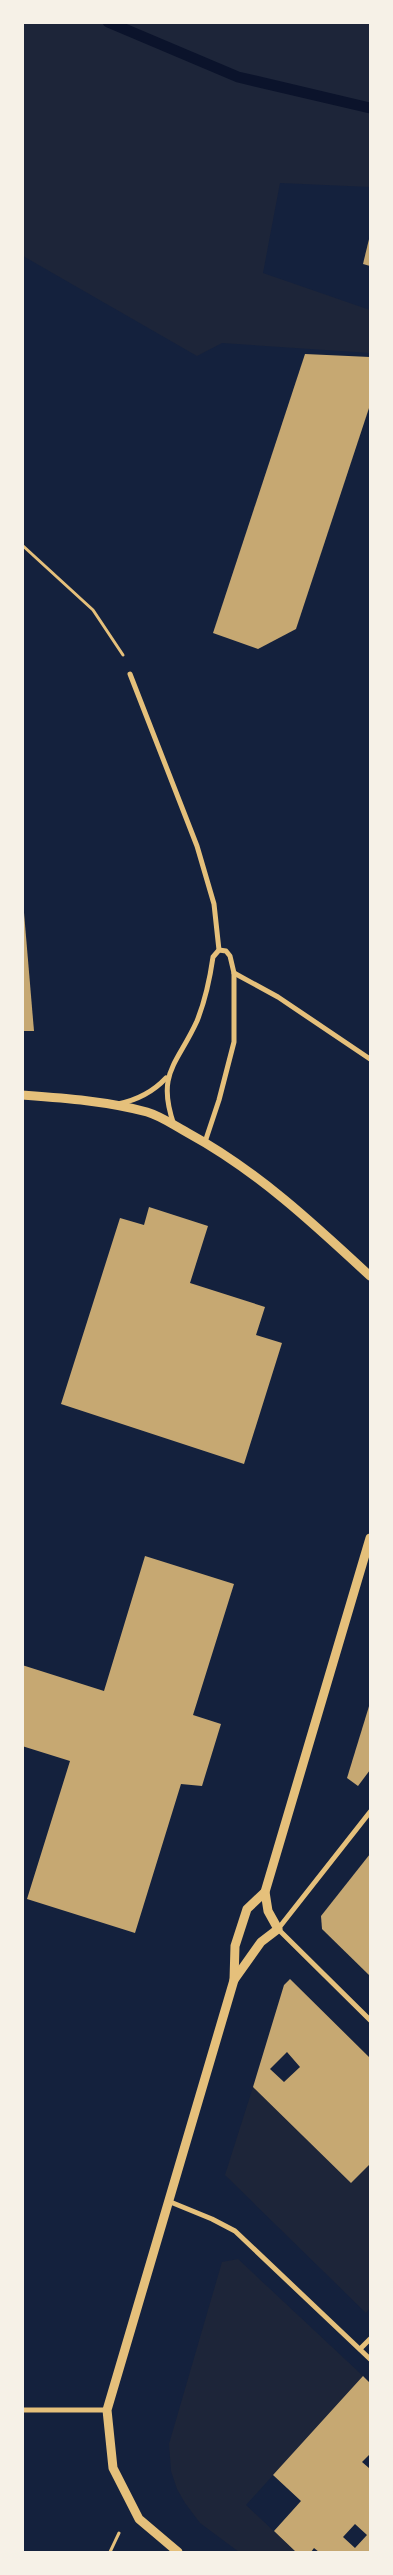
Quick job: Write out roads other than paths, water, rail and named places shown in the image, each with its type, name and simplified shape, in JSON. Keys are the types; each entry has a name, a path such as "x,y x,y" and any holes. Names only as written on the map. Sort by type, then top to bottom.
{"street":[{"path":"112,1105 138,1098 156,1088 167,1077 197,1020 213,957 219,950 214,904 197,846 130,674"},
{"path":"205,1142 220,1100 234,1042 234,973 230,956 226,951 219,950"},
{"path":"234,973 278,997 370,1058"},
{"path":"167,1077 166,1096 174,1126"},
{"path":"22,1095 112,1105 149,1112 205,1142 248,1171 299,1210 370,1276"},
{"path":"370,1538 265,1892 268,1911 278,1929 370,2020"},
{"path":"234,1980 261,1942 278,1929 370,1812"},
{"path":"178,2552 140,2519 113,2468 107,2410 234,1980 235,1946 247,1909 265,1892"},
{"path":"168,2201 235,2231 370,2359"},
{"path":"360,2349 370,2338"},
{"path":"22,2410 107,2410"}],"waterway":[{"path":"108,22 238,77 370,108"}]}
